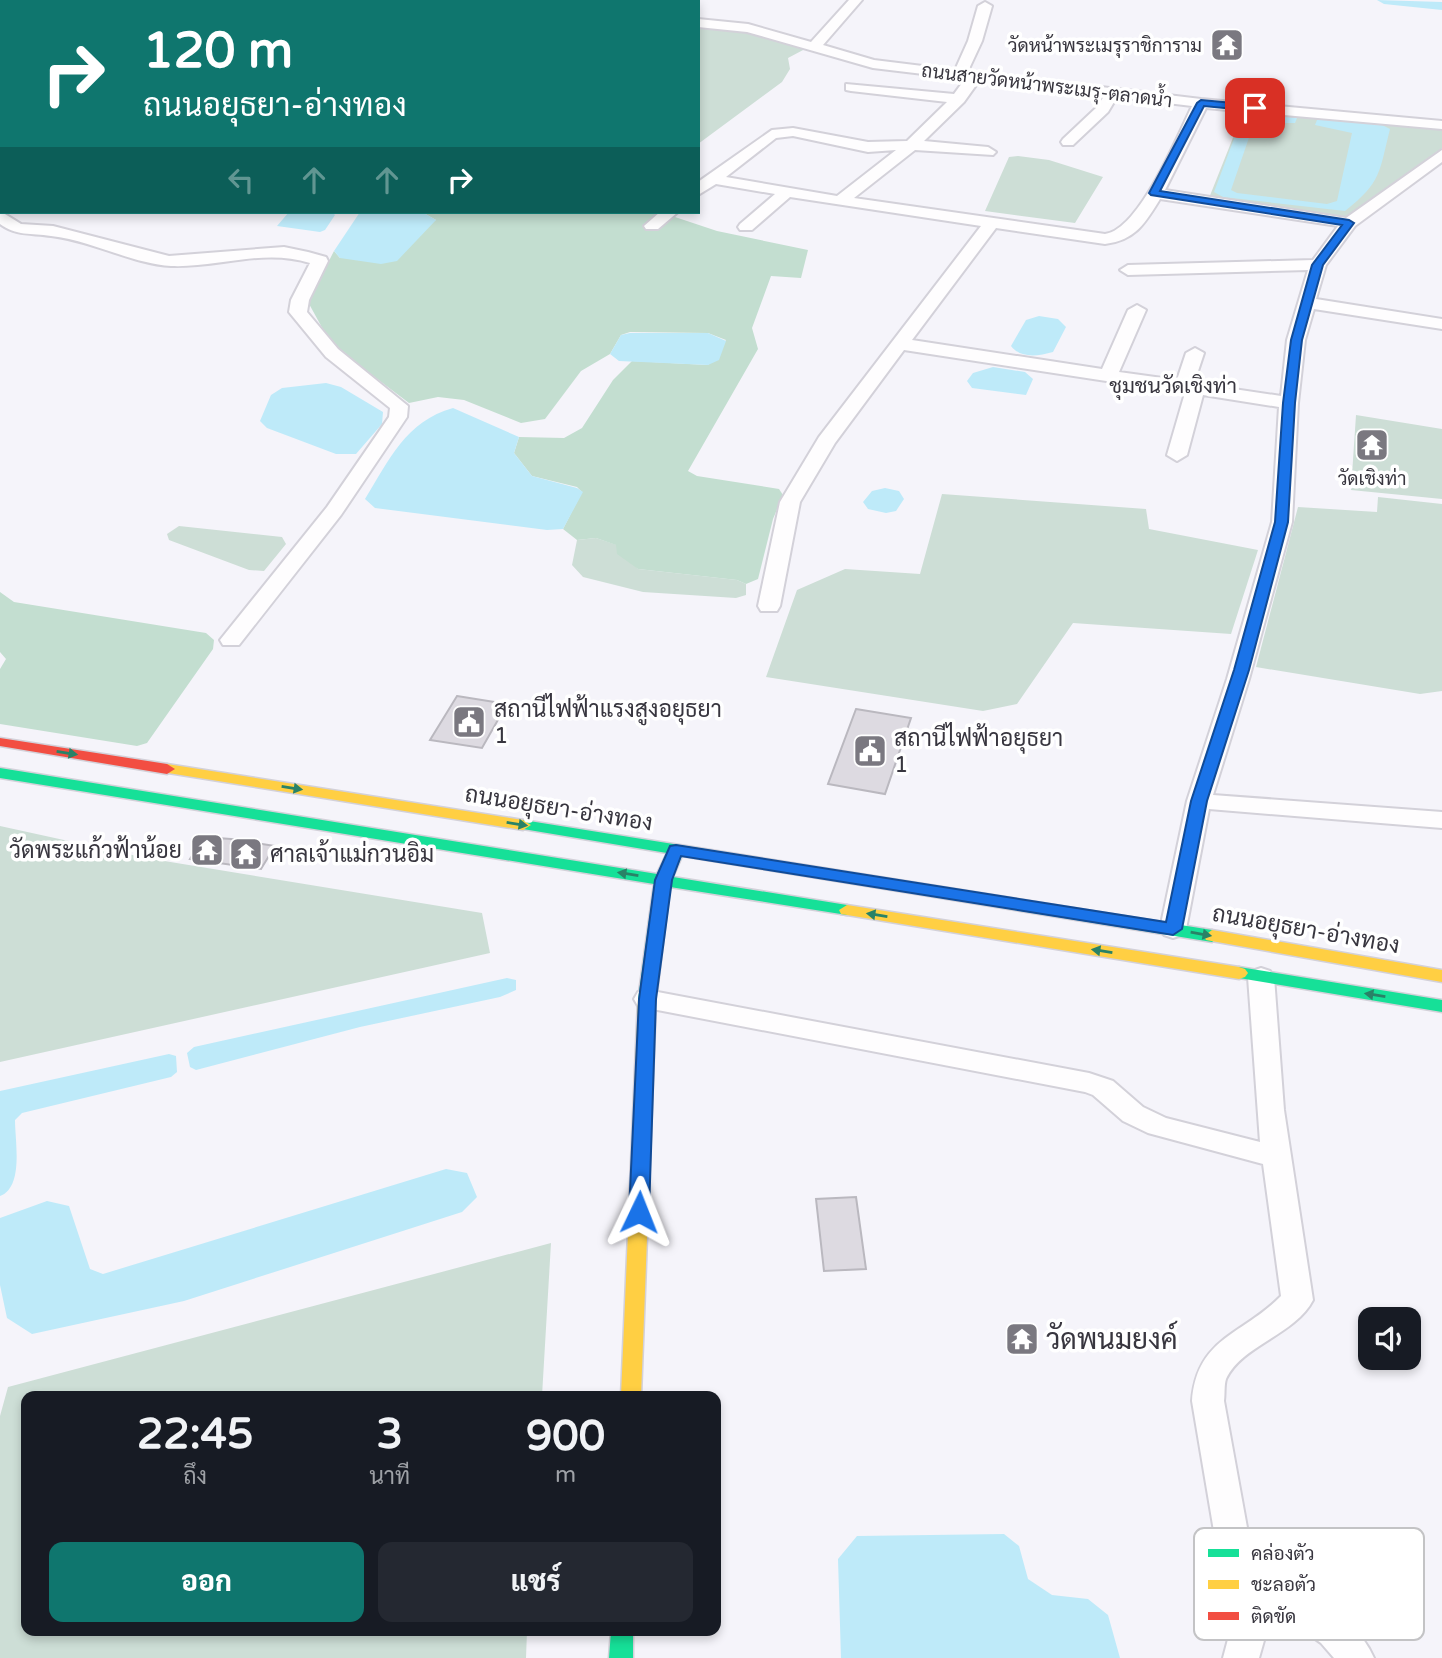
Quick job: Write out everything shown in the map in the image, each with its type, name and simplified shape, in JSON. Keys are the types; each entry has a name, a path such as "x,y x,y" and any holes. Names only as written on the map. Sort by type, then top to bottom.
{"main road":[{"name":"ถนนอยุธยา-อ่างทอง","path":"0,742 1173,929 1442,976"},
{"path":"0,774 1442,1006"},
{"path":"631,1391 647,999 663,880 676,850"},
{"path":"621,1658 622,1636"}],"street":[{"path":"813,48 856,0"},
{"path":"839,201 914,145 959,99 985,6"},
{"path":"703,23 704,8"},
{"name":"ถนนสายวัดหน้าพระเมรุ-ตลาดน้ำ","path":"703,23 748,28 873,64 1201,103 1442,125"},
{"path":"851,87 959,99"},
{"path":"1069,142 1103,109 1113,92"},
{"path":"713,179 839,201 1105,239 1117,237 1130,228 1154,193 1201,103"},
{"path":"700,189 772,134 780,132 793,132 868,147 914,145 988,152"},
{"path":"1173,929 1199,801 1241,670 1282,522 1289,403 1296,340 1318,265 1349,223 1442,155"},
{"path":"746,227 787,192"},
{"path":"1154,193 1349,223"},
{"path":"652,226 667,214"},
{"path":"0,216 17,229 53,231 169,261 290,253 320,261 300,300 298,312 338,362 399,406 398,416 334,510 231,640"},
{"path":"769,606 790,502 826,441 992,224"},
{"path":"1128,270 1318,265"},
{"path":"1306,303 1442,324"},
{"path":"1108,375 1137,310"},
{"path":"901,344 1289,403"},
{"path":"1177,455 1195,353"},
{"path":"1199,801 1442,820"},
{"path":"1230,1528 1208,1401 1210,1378 1224,1358 1288,1310 1297,1300 1270,1110 1261,977"},
{"path":"647,999 1089,1083 1103,1088 1133,1114 1158,1126 1277,1157"},
{"path":"1241,1658 1246,1640"},
{"path":"1341,1640 1356,1658"}],"shaded area":[{"path":"700,26 747,30 805,49 788,58 790,69 782,82 700,143"},
{"path":"1244,110 1442,127 1442,148 1345,217 1209,198"},
{"path":"1009,157 1049,160 1103,177 1075,223 985,211"},
{"path":"1356,415 1442,429 1442,499 1351,490"},
{"path":"942,494 1146,509 1149,529 1258,550 1231,634 1073,623 1017,704 983,711 766,677 797,590 845,569 920,574"},
{"path":"1378,497 1442,504 1442,691 1420,694 1256,667 1298,507 1377,512"},
{"path":"179,526 282,537 286,544 264,571 249,570 169,540 167,534"},
{"path":"596,538 617,545 638,569 737,580 746,584 746,595 736,598 643,592 583,577 572,565 577,540"},
{"path":"0,826 146,858 482,913 490,953 0,1062"},
{"path":"551,1243 542,1391 21,1391 21,1636 527,1636 526,1658 0,1658 0,1416 8,1387"}],"green space":[{"path":"426,214 666,214 717,231 808,250 801,278 771,276 752,328 758,349 688,471 697,476 779,489 783,495 773,519 758,579 746,584 737,580 638,569 617,554 616,545 596,538 577,540 563,529 582,492 577,487 532,476 514,453 519,437 564,438 582,428 613,380 632,361 708,365 726,340 708,333 630,332 621,335 610,354 581,371 545,419 521,423 464,400 438,397 409,403 331,344 308,302 334,251 340,258 436,220"},
{"path":"0,592 14,602 206,633 214,640 213,649 147,743 137,746 0,724 0,669 6,659 0,652"}],"water":[{"path":"1251,113 1297,118 1295,123 1254,123 1231,190 1237,193 1327,204 1337,201 1352,133 1315,125 1317,120 1324,119 1380,124 1390,129 1384,156 1373,184 1345,211 1223,197 1214,192 1243,115"},
{"path":"287,214 335,215 325,230 320,232 277,226"},
{"path":"359,214 426,214 436,220 397,261 381,264 340,258 334,251"},
{"path":"1039,316 1058,319 1066,327 1053,352 1025,355 1015,350 1011,346 1026,320"},
{"path":"708,333 726,341 719,360 708,365 619,361 610,354 621,335"},
{"path":"993,367 1025,372 1033,379 1026,395 972,388 967,381 973,373"},
{"path":"326,383 341,387 383,412 382,424 356,454 336,454 267,428 260,421 271,395 282,388"},
{"path":"453,408 519,437 514,453 532,476 583,492 563,529 547,530 375,508 365,499 391,456 411,432 437,414"},
{"path":"885,488 899,491 904,499 896,511 886,513 868,509 863,502 872,491"},
{"path":"507,978 516,980 516,990 500,997 360,1027 196,1070 190,1067 187,1053 194,1047"},
{"path":"169,1054 176,1056 177,1072 171,1077 22,1113 15,1120 15,1174 8,1191 0,1196 0,1091"},
{"path":"446,1169 467,1173 477,1197 462,1212 184,1301 32,1334 7,1318 0,1285 0,1218 47,1201 69,1206 90,1269 103,1274"},
{"path":"1004,1534 1019,1546 1028,1579 1052,1595 1088,1599 1108,1615 1120,1658 841,1658 838,1559 857,1536"}],"building":[{"name":"สถานีไฟฟ้าแรงสูงอยุธยา 1","path":"457,696 507,704 482,748 430,740"},
{"name":"สถานีไฟฟ้าอยุธยา 1","path":"856,709 911,718 885,794 828,784"},
{"name":"ศาลเจ้าแม่กวนอิม","path":"204,837 275,846 261,869 190,859"},
{"path":"856,1197 866,1269 824,1271 816,1199"}],"waterway":[{"path":"1384,0 1442,6"}],"traffic: fast":[{"path":"0,773 847,910"},
{"path":"523,825 1212,936"},
{"path":"647,1000 663,880 676,850"},
{"path":"1239,973 1442,1006"},
{"path":"621,1658 622,1636"}],"traffic: slow":[{"path":"167,769 523,825"},
{"path":"847,910 1239,973"},
{"path":"1212,936 1442,976"},
{"path":"631,1391 647,1000"}],"traffic: jam":[{"path":"0,742 167,769"}],"place":[{"name":"วัดหน้าพระเมรุราชิการาม","path":"1227,45"},
{"name":"วัดเชิงท่า","path":"1372,445"},
{"name":"สถานีไฟฟ้าแรงสูงอยุธยา 1","path":"469,722"},
{"name":"สถานีไฟฟ้าอยุธยา 1","path":"870,751"},
{"name":"วัดพระแก้วฟ้าน้อย","path":"207,850"},
{"name":"ศาลเจ้าแม่กวนอิม","path":"246,854"},
{"name":"วัดพนมยงค์","path":"1022,1339"}],"district":[{"name":"ชุมชนวัดเชิงท่า","path":"1173,386"}],"route":[{"path":"639,1212 647,999 663,880 676,850 1173,929 1199,801 1241,670 1282,522 1289,403 1296,340 1318,265 1349,223 1154,193 1201,103 1255,108"}]}
